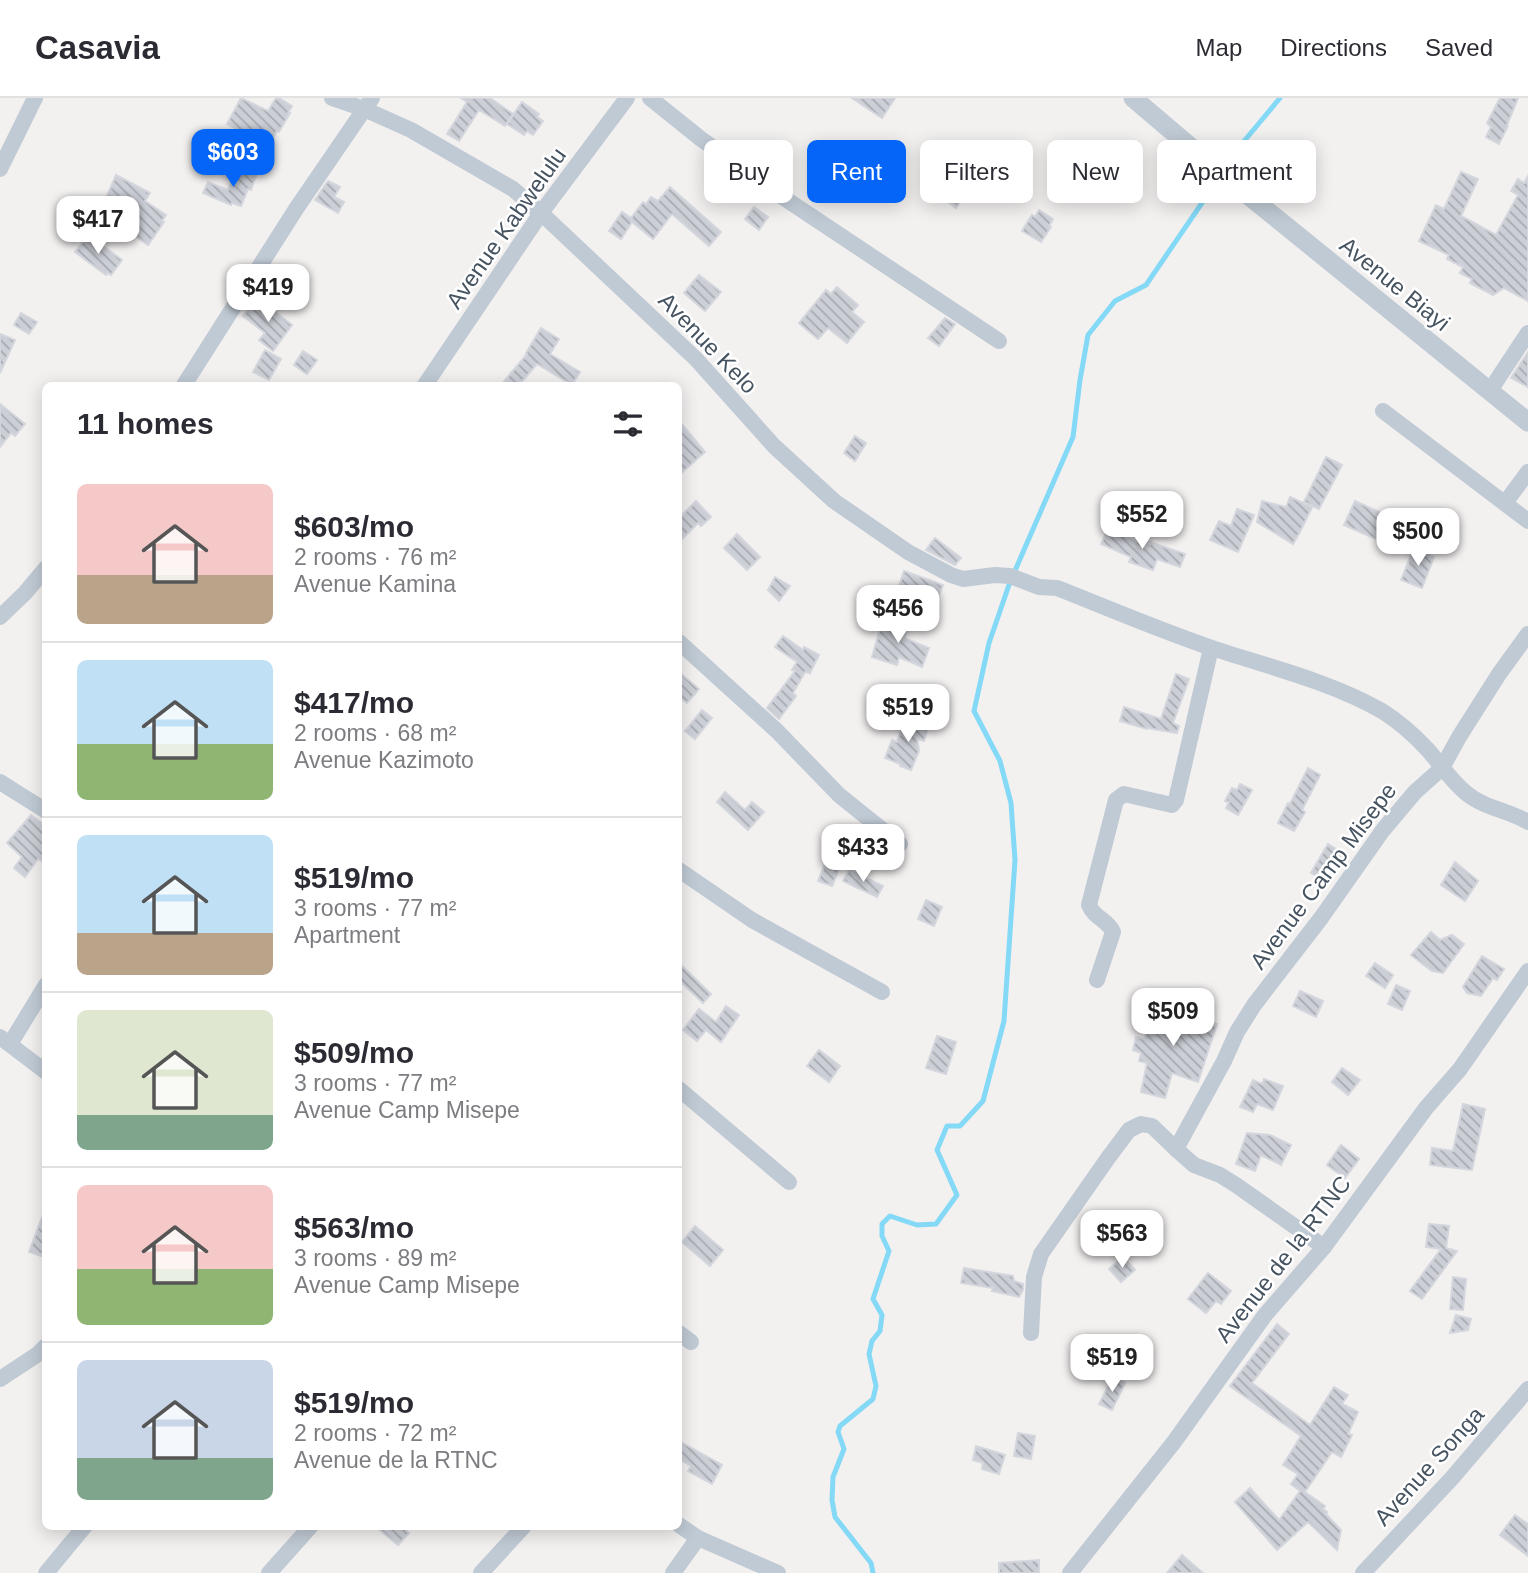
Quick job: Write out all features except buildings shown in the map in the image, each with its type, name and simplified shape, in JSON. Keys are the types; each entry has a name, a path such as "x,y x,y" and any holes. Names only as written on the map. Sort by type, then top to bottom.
{"street":[{"path":"0,169 35,98"},
{"name":"Avenue Kelo","path":"332,98 368,104 513,189 696,359 774,446 834,501 908,552 963,579 1010,576 1039,587 1057,588 1211,648 1272,666 1353,697 1383,712 1414,736 1456,785 1476,800 1528,822"},
{"name":"Avenue Kabwelulu","path":"427,382 541,213 627,98"},
{"path":"650,98 701,139 775,192 999,341"},
{"name":"Avenue Biayi","path":"1133,98 1233,183 1528,422"},
{"path":"186,382 296,209 368,104"},
{"path":"1489,392 1528,333"},
{"path":"1383,411 1528,521"},
{"path":"1505,503 1528,472"},
{"path":"0,617 42,573"},
{"name":"Avenue Camp Misepe","path":"1176,1149 1254,1005 1321,918 1383,830 1415,792 1442,768 1499,674 1528,634"},
{"path":"682,645 777,731 839,795 900,844"},
{"path":"1097,980 1113,932 1110,926 1091,911 1089,905 1116,800 1124,794 1172,804 1176,800 1211,648"},
{"path":"0,782 42,808"},
{"path":"682,872 752,920 882,992"},
{"name":"Avenue de la RTNC","path":"1070,1573 1174,1442 1265,1315 1324,1247 1426,1108 1460,1069 1528,971"},
{"path":"42,990 5,1040 42,1069"},
{"path":"682,1092 789,1182"},
{"path":"1031,1333 1034,1278 1041,1254 1129,1130 1140,1124 1152,1126 1194,1165 1220,1175 1236,1185 1324,1247"},
{"path":"0,1379 42,1350"},
{"name":"Avenue Songa","path":"1363,1573 1452,1478 1528,1389"},
{"path":"682,1527 698,1538 778,1573"},
{"path":"46,1573 82,1530"},
{"path":"269,1573 307,1530"},
{"path":"481,1573 520,1530"},
{"path":"673,1573 698,1538"}],"waterway":[{"path":"1245,140 1280,98"},
{"path":"1014,573 1073,437 1088,335 1115,301 1146,285 1202,203"},
{"path":"873,1573 871,1563 835,1517 832,1500 833,1477 844,1449 838,1432 840,1426 873,1399 876,1386 869,1354 872,1341 880,1331 882,1315 873,1299 889,1251 882,1236 882,1224 890,1216 917,1225 936,1224 957,1195 937,1150 947,1126 960,1126 983,1101 1004,1021 1015,860 1011,803 1000,761 974,711 989,643 1010,582"}]}
